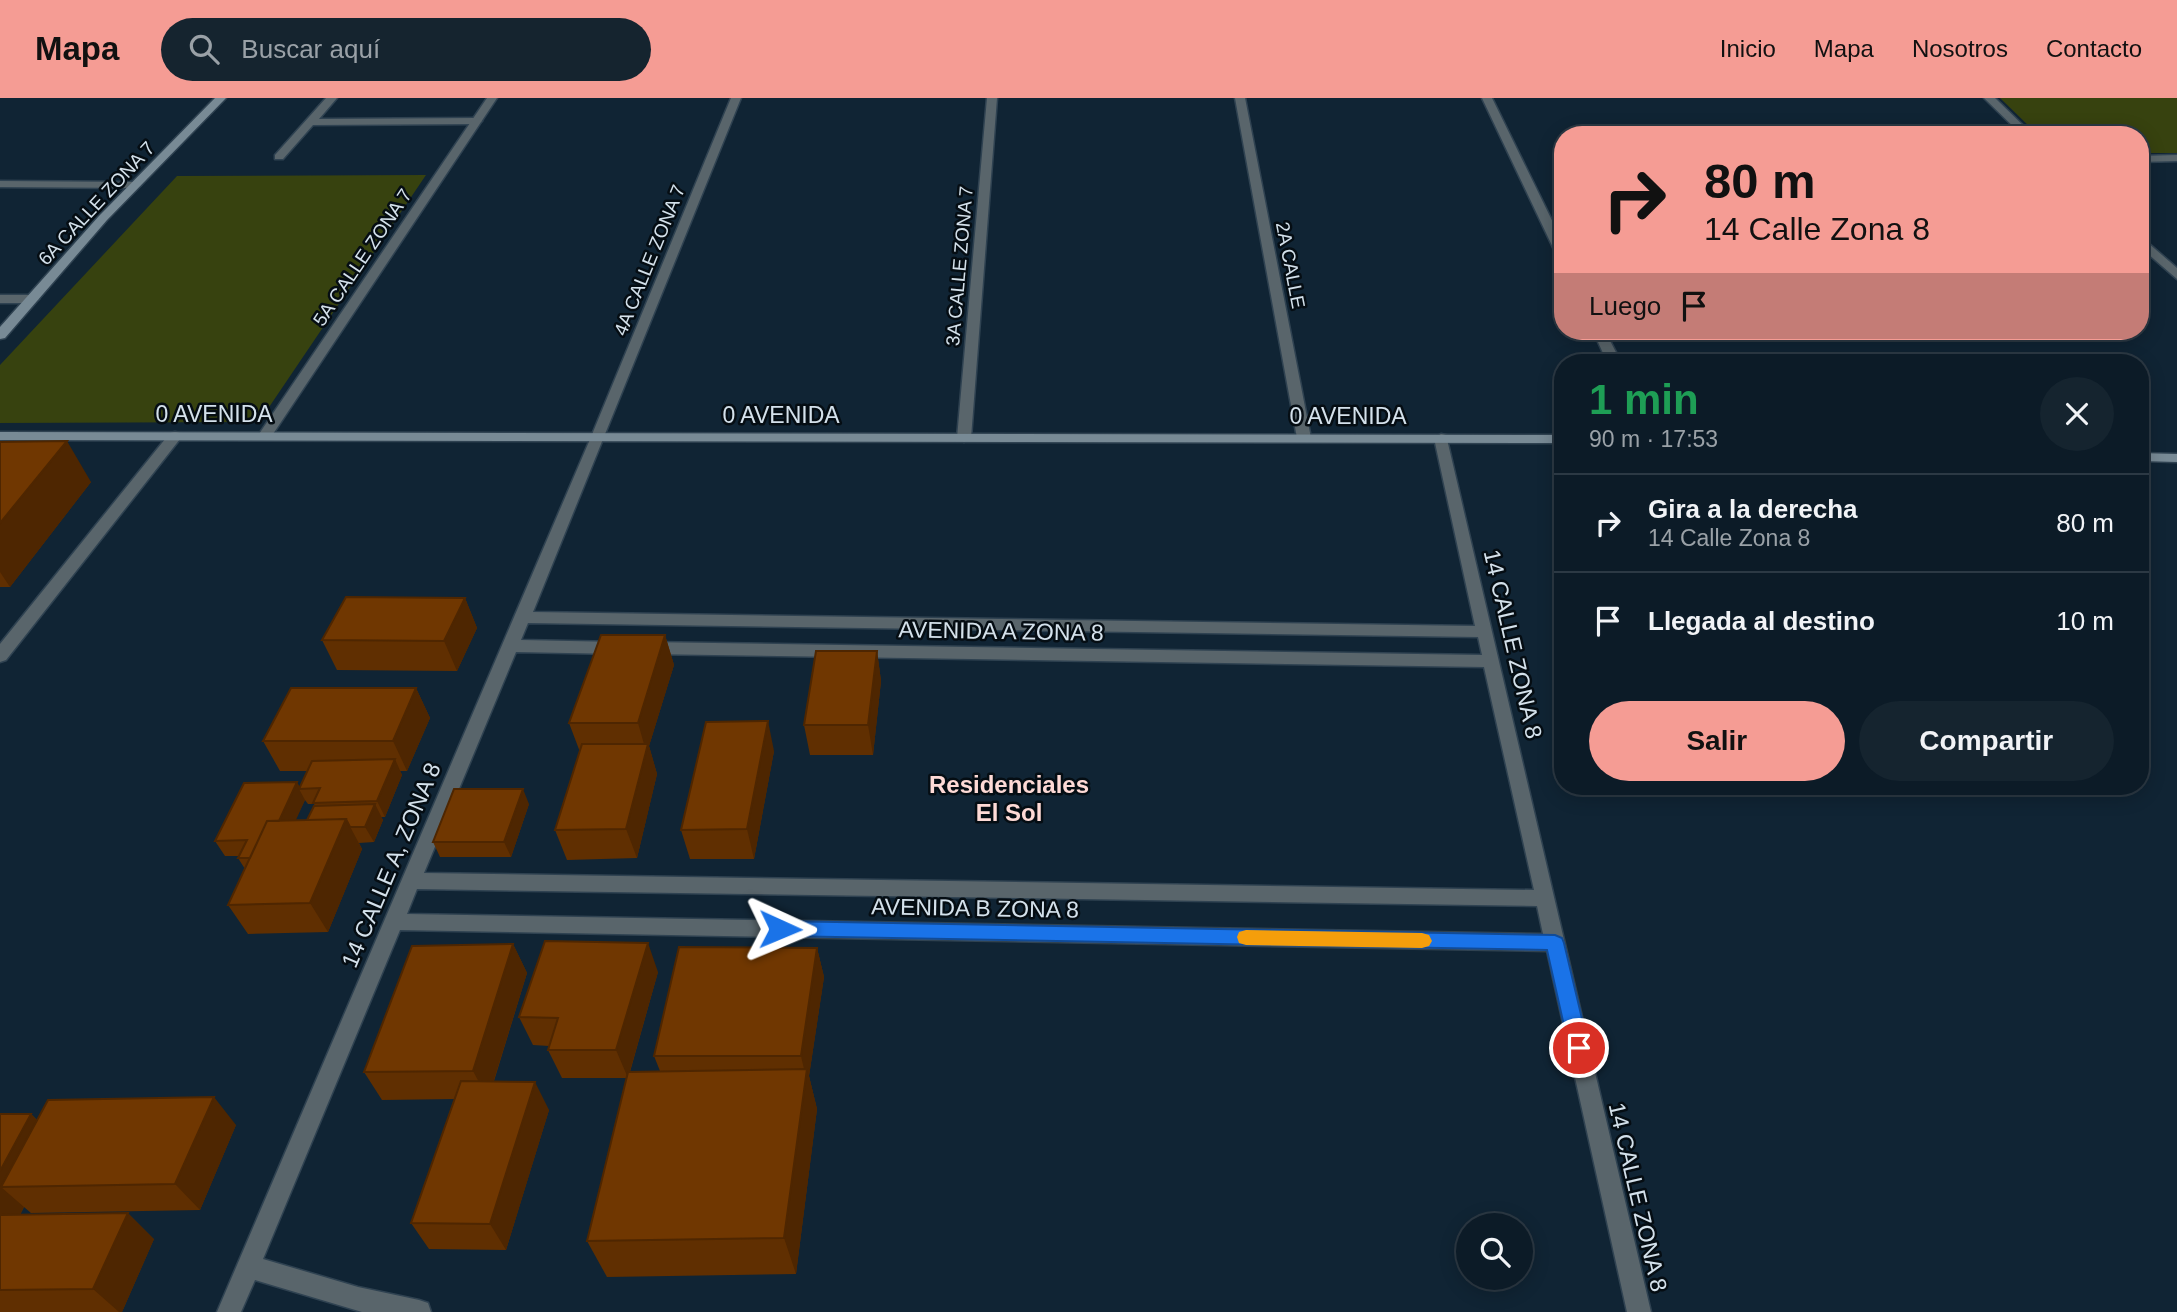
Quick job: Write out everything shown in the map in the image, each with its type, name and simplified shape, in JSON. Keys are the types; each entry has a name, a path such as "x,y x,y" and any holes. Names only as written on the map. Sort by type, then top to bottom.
{"street":[{"name":"6A CALLE ZONA 7","path":"0,335 135,185 221,98"},
{"path":"279,157 332,98"},
{"name":"5A CALLE ZONA 7","path":"264,437 492,98"},
{"name":"4A CALLE ZONA 7","path":"598,437 736,98"},
{"name":"3A CALLE ZONA 7","path":"964,438 992,98"},
{"name":"2A CALLE","path":"1240,98 1304,438"},
{"path":"1487,98 1554,237"},
{"path":"1989,98 2019,126"},
{"path":"311,122 477,121"},
{"path":"2149,159 2177,158"},
{"path":"0,184 135,185"},
{"path":"2149,249 2177,275"},
{"path":"0,299 33,299"},
{"name":"0 AVENIDA","path":"0,436 1554,439"},
{"path":"0,656 175,436"},
{"name":"14 CALLE A, ZONA 8","path":"229,1312 598,437"},
{"name":"14 CALLE ZONA 8","path":"1441,438 1639,1312"},
{"path":"2149,457 2177,458"},
{"name":"AVENIDA A ZONA 8","path":"523,617 1485,632"},
{"name":"AVENIDA A ZONA 8","path":"510,646 1492,661"},
{"name":"AVENIDA B ZONA 8","path":"411,881 1546,898"},
{"name":"AVENIDA B ZONA 8","path":"393,922 1555,943"},
{"path":"248,1266 358,1299 419,1312"}],"green space":[{"path":"2000,98 2177,98 2177,153 2149,153 2149,126 2029,126"},
{"path":"426,175 259,422 0,423 0,365 177,176"}],"building":[{"path":"67,441 0,523 0,442"},
{"path":"346,597 465,598 444,641 322,640"},
{"path":"601,635 665,635 638,723 569,723"},
{"path":"816,651 877,651 868,725 804,725"},
{"path":"291,688 416,688 393,741 263,741"},
{"path":"768,721 747,829 681,830 706,722"},
{"path":"582,744 648,744 626,829 555,830"},
{"path":"395,759 377,801 313,803 320,788 299,789 312,761"},
{"path":"297,782 279,821 267,821 250,858 238,858 247,840 215,841 244,783"},
{"path":"454,789 523,789 504,842 433,842"},
{"path":"375,804 365,827 350,827 346,819 307,820 314,806"},
{"path":"346,819 310,903 228,905 267,821"},
{"path":"545,941 648,943 616,1050 548,1050 558,1018 519,1017"},
{"path":"513,944 473,1071 364,1072 412,946"},
{"path":"679,947 817,948 801,1056 654,1056"},
{"path":"807,1069 784,1238 587,1241 628,1072"},
{"path":"461,1081 535,1082 490,1224 411,1223"},
{"path":"214,1097 175,1184 1,1187 48,1100"},
{"path":"0,1114 31,1114 0,1171"},
{"path":"128,1213 93,1289 0,1290 0,1215"}],"slow traffic":[{"path":"1246,937 1422,941"}],"district":[{"name":"Residenciales El Sol","path":"1009,799"}],"route":[{"path":"780,929 1555,943 1579,1048"}]}
